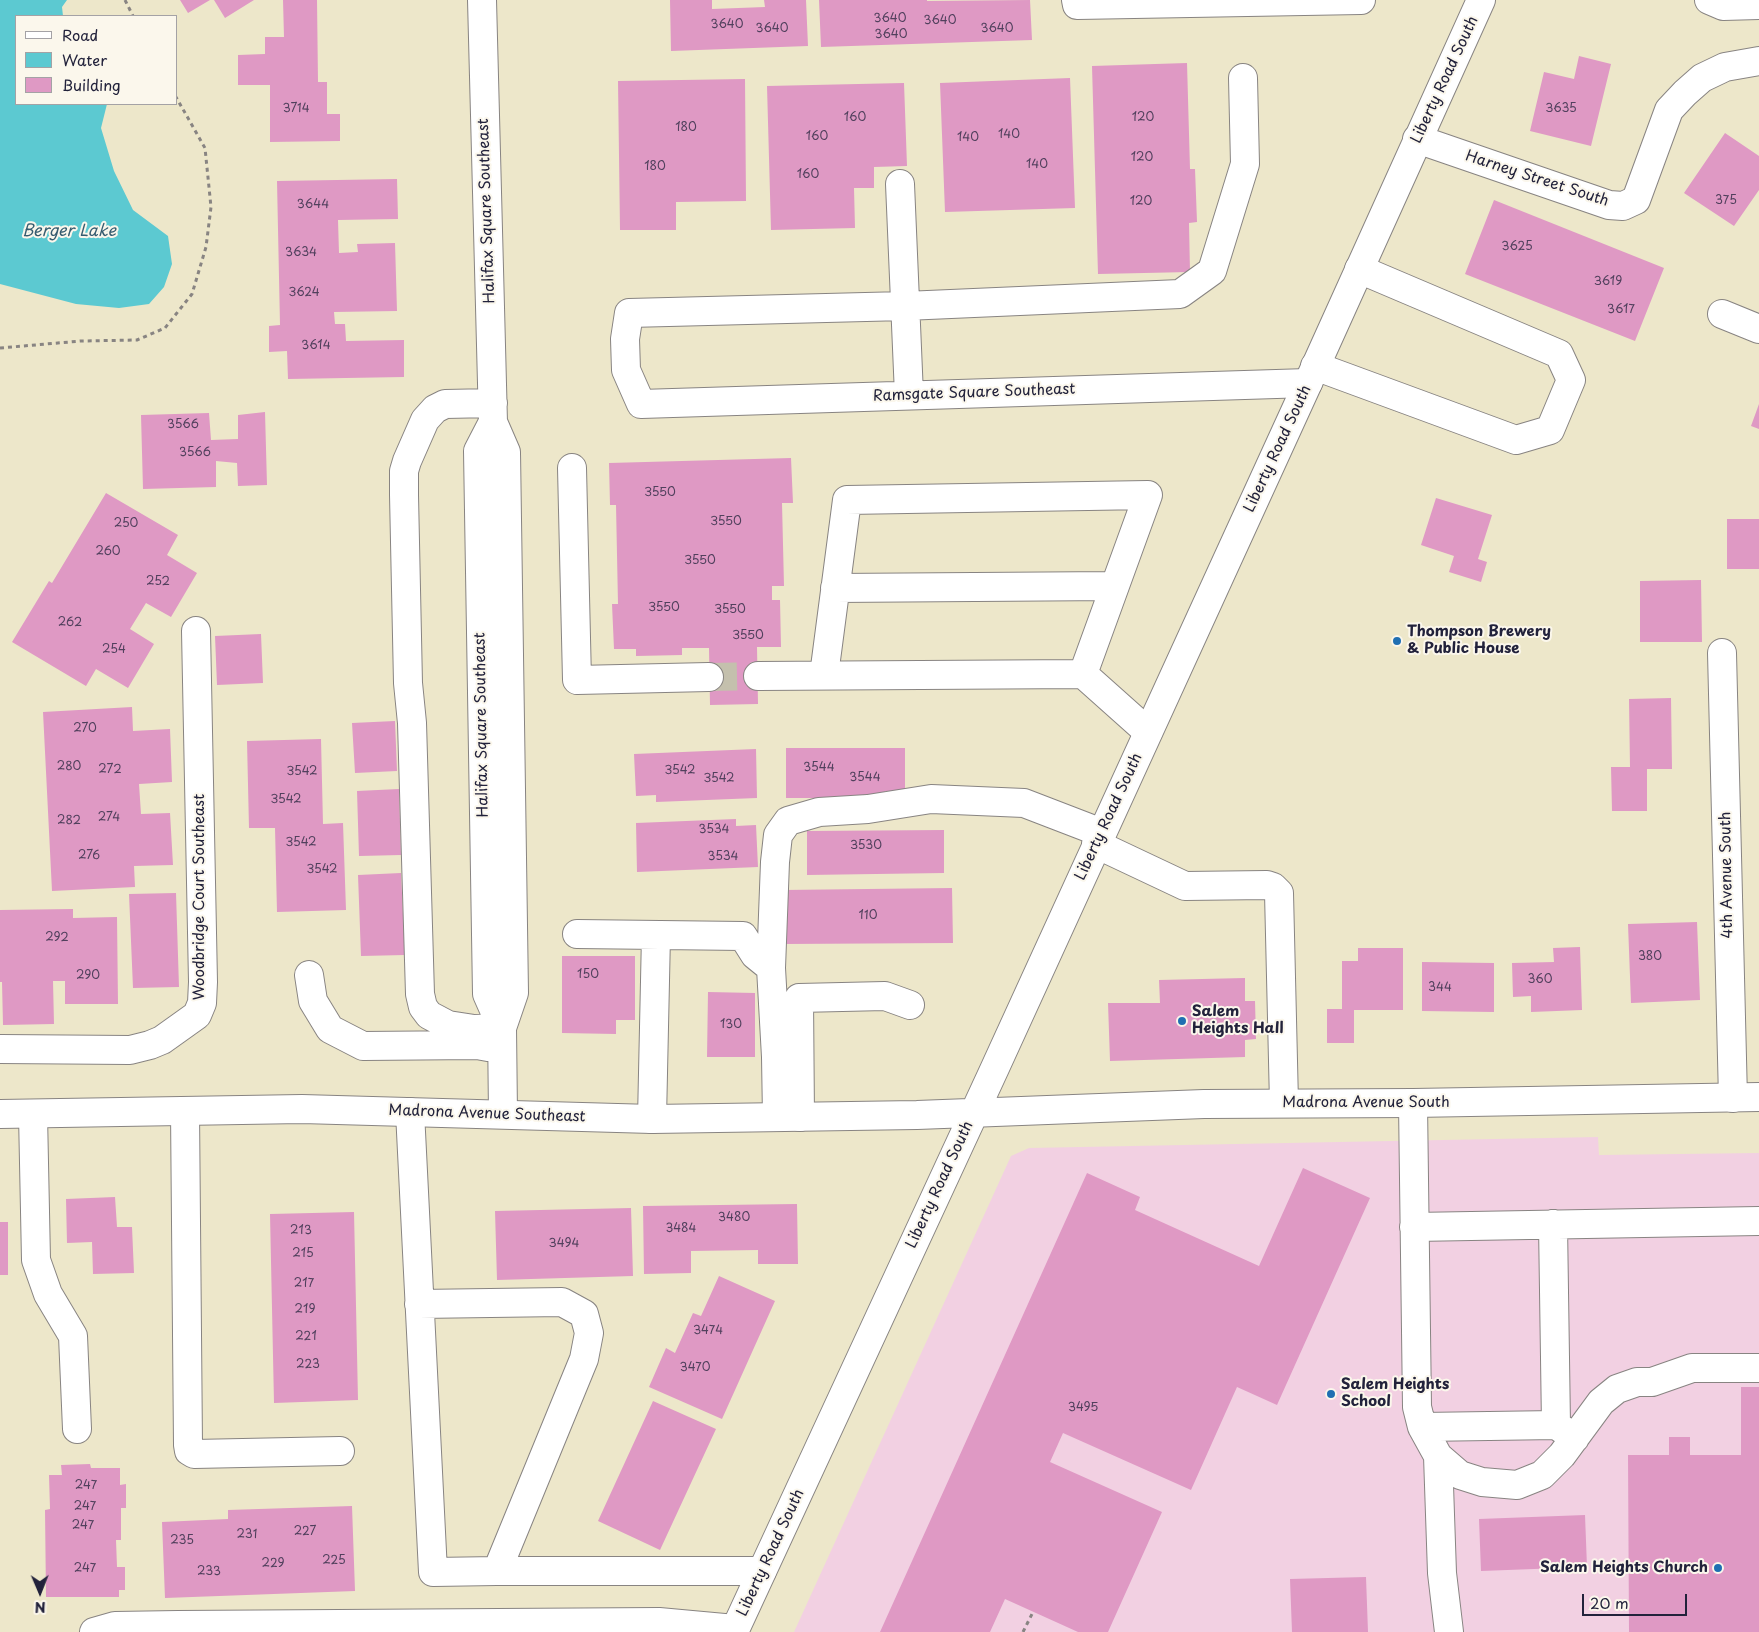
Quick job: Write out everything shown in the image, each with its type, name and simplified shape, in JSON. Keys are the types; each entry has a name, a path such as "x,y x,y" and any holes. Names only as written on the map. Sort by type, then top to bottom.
{"main road":[{"name":"Halifax Square Southeast","path":"482,0 493,413 478,451 486,994 502,1039 503,1114"},
{"path":"1076,0 1077,4 1362,0"},
{"name":"Liberty Road South","path":"735,1630 1312,374 1481,0"},
{"path":"1709,0 1723,6 1759,5"},
{"name":"Harney Street South","path":"1418,139 1608,205 1624,206 1636,200 1670,110 1684,92 1702,78 1725,67 1759,60"},
{"path":"905,306 1180,294 1212,271 1245,164 1243,78"},
{"path":"900,184 909,396"},
{"path":"1312,374 1516,440 1550,430 1571,380 1559,354 1359,269"},
{"name":"Ramsgate Square Southeast","path":"905,306 629,313 625,339 626,370 641,404 909,396 1312,374"},
{"path":"1722,314 1759,329"},
{"path":"493,413 445,404 435,409 425,420 404,471 408,682 412,733 420,994 423,1007 429,1015 448,1025 474,1028 502,1039"},
{"path":"572,468 577,680 709,677"},
{"path":"824,675 847,500 1148,495 1083,674"},
{"path":"835,588 1114,586"},
{"name":"Woodbridge Court Southeast","path":"0,1049 130,1050 162,1040 197,1015 202,1003 203,982 196,631"},
{"name":"4th Avenue South","path":"1722,653 1746,1097"},
{"path":"758,676 1083,674 1148,732"},
{"path":"788,1117 776,1057 771,968 774,862 778,835 788,821 819,812 868,809 930,799 1024,803 1099,839 1185,886 1267,885 1279,892 1284,1103"},
{"path":"577,934 743,936 755,955 771,968"},
{"path":"652,1119 656,935"},
{"path":"309,975 313,1001 330,1029 363,1046 477,1045 502,1039"},
{"path":"788,1117 799,998 885,996 910,1005"},
{"name":"Madrona Avenue South","path":"974,1112 1284,1103 1413,1103 1746,1097"},
{"path":"1413,1103 1417,1406 1422,1427 1438,1456 1460,1475 1482,1482 1517,1485 1542,1475 1562,1455 1566,1432 1553,1224"},
{"name":"Madrona Avenue Southeast","path":"0,1114 302,1109 652,1119 917,1115 974,1112"},
{"path":"186,1111 189,1451 194,1454 340,1451"},
{"path":"410,1112 433,1572 762,1571"},
{"path":"33,1114 36,1260 48,1294 73,1336 77,1429"},
{"path":"1414,1227 1759,1221"},
{"path":"419,1304 562,1302 584,1314 590,1333 584,1359 497,1571"},
{"path":"1422,1427 1566,1432 1617,1389 1637,1382 1652,1382 1692,1368 1759,1368"},
{"path":"1438,1456 1442,1573 1449,1632"},
{"path":"94,1632 124,1626 649,1622 735,1630"}],"path":[{"path":"125,0 132,15"},
{"path":"0,348 81,341 137,340 165,328 192,294 206,247 211,207 205,148 178,101"},
{"path":"1023,1632 1033,1612"}],"shaded area":[{"name":"Salem Heights School","path":"1598,1137 1599,1155 1759,1153 1759,1632 794,1632 1011,1156 1029,1148"}],"water":[{"name":"Berger Lake","path":"0,0 67,0 62,7 63,15 15,15 15,105 107,105 101,128 114,171 133,210 168,236 172,264 164,287 149,304 119,308 76,304 0,284"}],"building":[{"path":"180,0 210,0 188,13"},
{"path":"214,0 254,0 225,18"},
{"path":"283,0 317,0 318,82 327,82 327,114 340,114 340,141 270,142 270,85 238,85 238,55 265,54 265,37 284,37"},
{"path":"670,0 712,0 712,9 765,7 764,0 806,0 808,46 671,51"},
{"path":"819,0 1030,0 1032,40 821,47"},
{"path":"1579,56 1611,64 1591,146 1530,131 1544,72 1574,79"},
{"path":"1187,63 1190,169 1195,169 1197,222 1189,223 1190,272 1098,274 1092,66"},
{"path":"1070,78 1075,208 945,212 940,83"},
{"path":"745,79 746,201 676,202 676,230 620,230 618,81"},
{"path":"904,83 907,166 874,167 874,188 854,188 855,228 771,230 767,86"},
{"path":"1725,133 1759,156 1759,190 1734,226 1684,193"},
{"path":"397,179 398,219 338,220 339,253 358,252 357,244 395,243 397,311 334,312 335,324 345,324 346,341 404,340 404,377 288,379 287,351 269,352 269,326 280,325 277,181"},
{"path":"1494,200 1664,268 1635,341 1465,274"},
{"path":"1759,404 1759,429 1751,426"},
{"path":"265,412 267,485 238,486 237,463 216,461 216,487 143,489 141,415 209,413 211,440 238,439 238,415"},
{"path":"791,458 793,503 782,503 784,586 772,586 772,600 780,600 781,647 757,647 758,704 710,705 709,648 682,648 682,655 636,656 636,649 614,649 612,604 618,604 616,505 610,505 609,463"},
{"path":"106,493 178,535 167,555 197,573 171,617 146,603 130,629 154,644 128,688 96,669 86,686 12,642 49,581 52,583"},
{"path":"1436,498 1492,515 1478,559 1487,562 1481,582 1449,572 1454,556 1421,545"},
{"path":"1727,519 1759,519 1759,569 1727,569"},
{"path":"1701,580 1702,642 1640,642 1640,581"},
{"path":"261,634 263,683 217,685 215,636"},
{"path":"1671,698 1672,769 1647,769 1647,811 1612,811 1611,767 1630,767 1629,699"},
{"path":"132,707 133,731 170,729 172,782 139,784 141,814 170,813 173,865 134,866 135,887 52,891 43,712"},
{"path":"395,721 397,771 355,773 352,723"},
{"path":"321,739 323,824 343,823 346,910 277,912 275,828 249,828 247,741"},
{"path":"786,748 905,748 905,791 885,791 885,798 786,798"},
{"path":"756,749 757,798 656,802 656,795 636,796 634,754"},
{"path":"399,789 401,855 359,856 357,791"},
{"path":"736,819 736,826 756,825 758,867 637,872 636,823"},
{"path":"944,830 944,873 807,875 807,831"},
{"path":"401,873 405,955 361,956 358,875"},
{"path":"952,888 953,943 783,944 783,890"},
{"path":"176,893 179,987 133,988 129,894"},
{"path":"73,909 73,918 117,917 118,1004 65,1004 65,981 53,981 54,1024 3,1025 2,982 0,982 0,910"},
{"path":"1697,922 1700,1000 1631,1003 1628,924"},
{"path":"1580,947 1582,1010 1531,1012 1531,996 1513,997 1512,963 1554,962 1553,948"},
{"path":"1358,948 1403,948 1403,1010 1354,1010 1354,1043 1327,1043 1327,1009 1342,1009 1342,961 1358,961"},
{"path":"562,956 635,956 635,1020 616,1020 616,1034 562,1033"},
{"path":"1422,962 1494,963 1494,1012 1422,1011"},
{"name":"Salem Heights Hall","path":"1245,978 1245,1001 1255,1001 1256,1039 1245,1040 1245,1057 1110,1061 1108,1003 1160,1003 1159,980"},
{"path":"708,992 755,993 755,1057 707,1057"},
{"path":"1303,1168 1370,1198 1277,1405 1237,1387 1191,1490 1063,1433 1050,1462 1162,1512 1108,1632 1078,1632 1005,1599 990,1632 880,1632 1087,1173 1140,1197 1135,1210 1259,1266"},
{"path":"115,1197 117,1227 132,1227 134,1273 93,1274 92,1242 67,1243 66,1199"},
{"path":"797,1204 798,1264 758,1264 758,1250 691,1251 691,1273 644,1274 643,1206"},
{"path":"631,1208 633,1276 497,1280 495,1211"},
{"path":"354,1212 358,1400 274,1403 270,1214"},
{"path":"0,1222 8,1222 8,1275 0,1275"},
{"path":"719,1276 775,1301 722,1419 649,1387 666,1348 675,1353 693,1313 701,1316"},
{"path":"1741,1387 1759,1387 1759,1632 1629,1632 1628,1455 1669,1455 1669,1437 1690,1437 1690,1455 1741,1455"},
{"path":"653,1401 716,1429 660,1550 598,1521"},
{"path":"90,1464 91,1468 120,1468 120,1485 126,1484 126,1508 121,1508 121,1540 116,1540 117,1567 125,1567 125,1590 119,1590 119,1597 46,1597 45,1510 50,1509 49,1475 62,1475 61,1465"},
{"path":"352,1506 355,1591 165,1598 162,1522 228,1519 228,1510"},
{"path":"1585,1515 1587,1567 1481,1571 1479,1519"},
{"path":"1366,1577 1368,1632 1292,1632 1290,1579"}],"tunnel":[{"path":"709,677 758,676"}],"place":[{"name":"Thompson Brewery & Public House","path":"1397,641"},
{"name":"Salem Heights Hall","path":"1182,1021"},
{"name":"Salem Heights School","path":"1331,1394"},
{"name":"Salem Heights Church","path":"1718,1568"}]}
